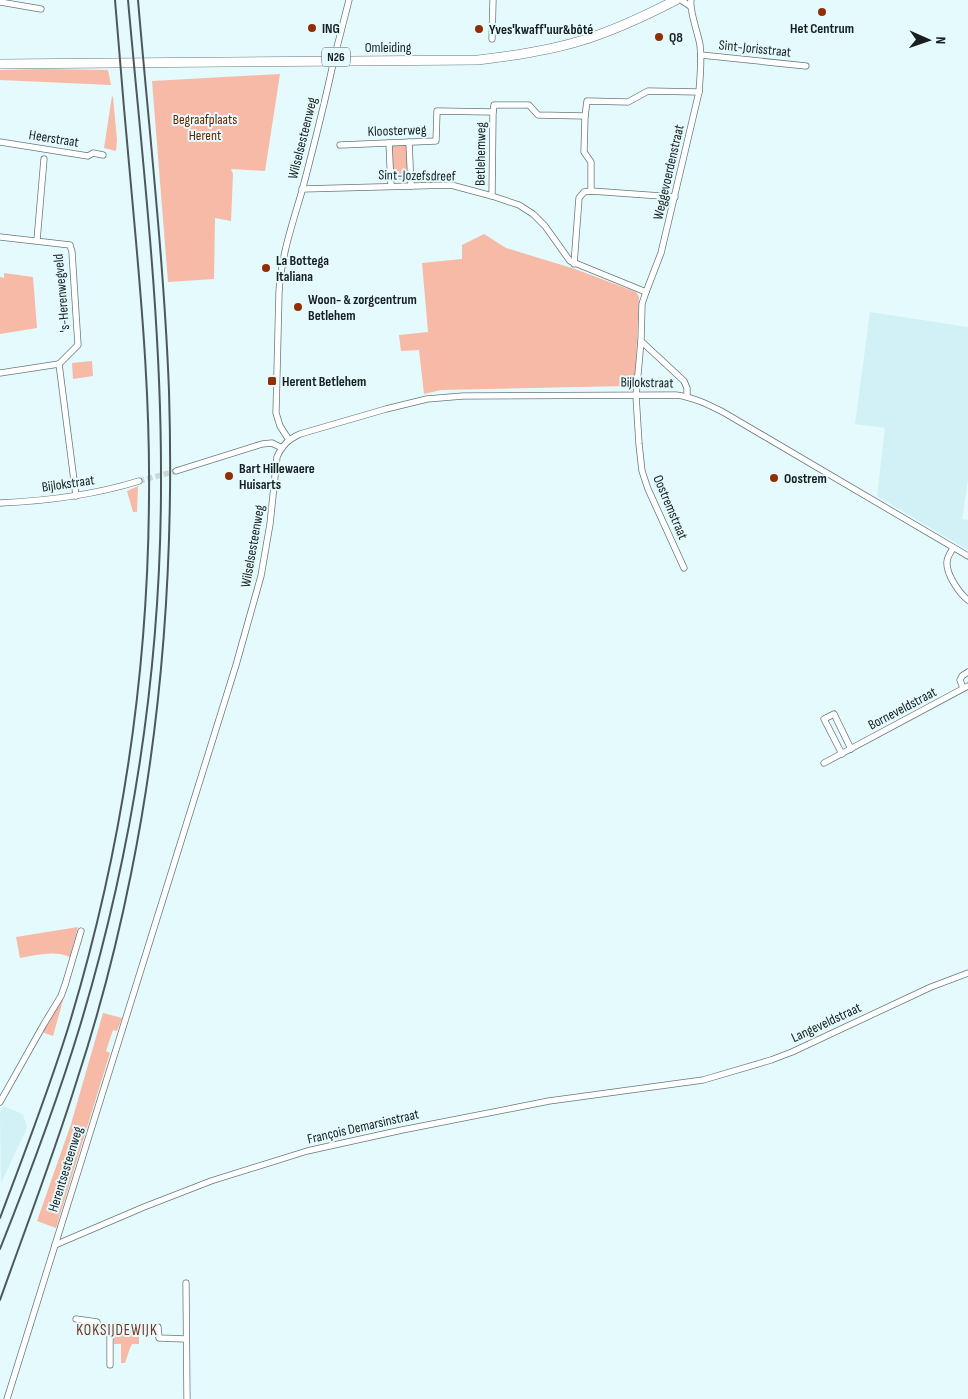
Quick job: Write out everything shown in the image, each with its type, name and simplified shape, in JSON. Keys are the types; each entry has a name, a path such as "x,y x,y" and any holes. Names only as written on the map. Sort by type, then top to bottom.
{"main road":[{"name":"Omleiding","path":"0,59 439,57 478,55 526,48 580,35 622,19 663,0"},
{"name":"Omleiding","path":"0,64 478,60 530,52 581,40 626,24 676,0"}],"street":[{"name":"Wilselsesteenweg","path":"148,947 236,665 261,576 270,524 277,456 289,440 280,426 276,413 280,272 349,0"},
{"path":"492,39 493,0"},
{"name":"Weggevoerdenstraat","path":"636,394 642,304 661,254 699,92 701,74 700,44 690,3 680,0"},
{"path":"0,2 41,9"},
{"name":"Sint-Jorisstraat","path":"701,55 806,66"},
{"path":"591,191 591,162 584,152 587,101 628,102 648,91 699,92"},
{"name":"Kloosterweg","path":"340,144 436,140 437,111 493,112 494,105 529,105 538,115 585,116"},
{"name":"Betlehemweg","path":"492,196 493,112"},
{"name":"Heerstraat","path":"0,142 88,156 93,153 103,155"},
{"path":"389,142 391,186"},
{"path":"409,142 411,186"},
{"name":"'s-Herenwegveld","path":"37,240 44,159"},
{"name":"Sint-Jozefsdreef","path":"302,189 451,185 492,196 520,205 534,214 574,264 646,292"},
{"path":"574,264 579,198 584,192 675,197"},
{"name":"'s-Herenwegveld","path":"0,237 70,245 78,345 59,364"},
{"path":"641,341 684,381 687,388 687,396"},
{"path":"0,373 59,364 76,496"},
{"name":"Bijlokstraat","path":"289,440 300,434 427,399 463,396 636,394 687,396 706,403 722,412 968,556"},
{"name":"Oostremstraat","path":"636,394 638,444 642,471 648,489 684,568"},
{"path":"176,471 262,444 272,443 282,448"},
{"name":"Bijlokstraat","path":"0,503 76,496 139,481"},
{"path":"953,548 947,563 949,573 960,592 968,600"},
{"name":"Borneveldstraat","path":"824,764 966,687 960,680 968,672"},
{"path":"842,754 824,719 834,714 851,749"},
{"path":"0,1102 63,991 81,931"},
{"name":"Herentsesteenweg","path":"7,1399 148,947"},
{"name":"Langeveldstraat","path":"690,1082 720,1076 792,1052 931,987 968,973"},
{"name":"François Demarsinstraat","path":"54,1245 211,1181 307,1152 402,1130 549,1101 690,1082"},
{"path":"186,1283 187,1399"},
{"path":"76,1319 97,1322 98,1327 158,1327 159,1338 186,1339"},
{"path":"110,1327 110,1365"}],"shaded area":[{"path":"870,312 968,327 968,481 962,519 968,520 968,550 877,496 885,428 855,424"},
{"path":"3,1106 23,1114 27,1128 1,1183 0,1114"}],"green space":[{"path":"0,70 108,70 111,85 0,80"},
{"name":"Begraafplaats Herent","path":"280,74 265,171 231,169 233,174 231,221 215,218 214,279 168,282 152,81"},
{"path":"112,96 117,140 116,151 104,148"},
{"path":"392,144 407,144 408,180 393,180"},
{"path":"484,234 506,248 575,269 636,292 639,297 635,381 628,386 441,390 424,394 419,350 401,351 399,335 428,332 422,263 462,259 462,245"},
{"path":"4,273 33,277 37,328 0,334 0,277 4,278"},
{"path":"92,361 93,376 73,379 72,363"},
{"path":"138,486 137,512 133,512 127,491"},
{"path":"78,927 70,957 52,953 20,958 16,937"},
{"path":"64,992 53,1036 42,1032"},
{"path":"103,1013 122,1018 117,1031 113,1030 106,1051 110,1053 56,1228 37,1221 71,1124"},
{"name":"KOKSIJDEWIJK","path":"118,1329 132,1329 139,1334 139,1344 132,1344 125,1363 121,1363 121,1344 114,1344 113,1332 118,1332"}],"tunnel":[{"path":"139,481 176,471"}],"railway":[{"path":"0,1218 61,1049 87,961 117,830 137,697 147,564 149,497 147,396 141,297 115,0"},
{"path":"0,1249 62,1083 99,958 116,890 130,821 150,682 160,542 160,413 150,236 128,0"},
{"path":"0,1300 68,1108 93,1029 114,952 142,815 158,694 168,573 170,513 169,391 160,244 138,0"}],"place":[{"name":"Het Centrum","path":"822,12"},
{"name":"ING","path":"312,28"},
{"name":"Yves'kwaff'uur&bôté","path":"479,29"},
{"name":"Q8","path":"659,37"},
{"name":"La Bottega Italiana","path":"266,268"},
{"name":"Woon- & zorgcentrum Betlehem","path":"298,307"},
{"name":"Herent Betlehem","path":"272,381"},
{"name":"Bart Hillewaere Huisarts","path":"229,476"},
{"name":"Oostrem","path":"774,478"}],"district":[{"name":"KOKSIJDEWIJK","path":"117,1330"}]}
